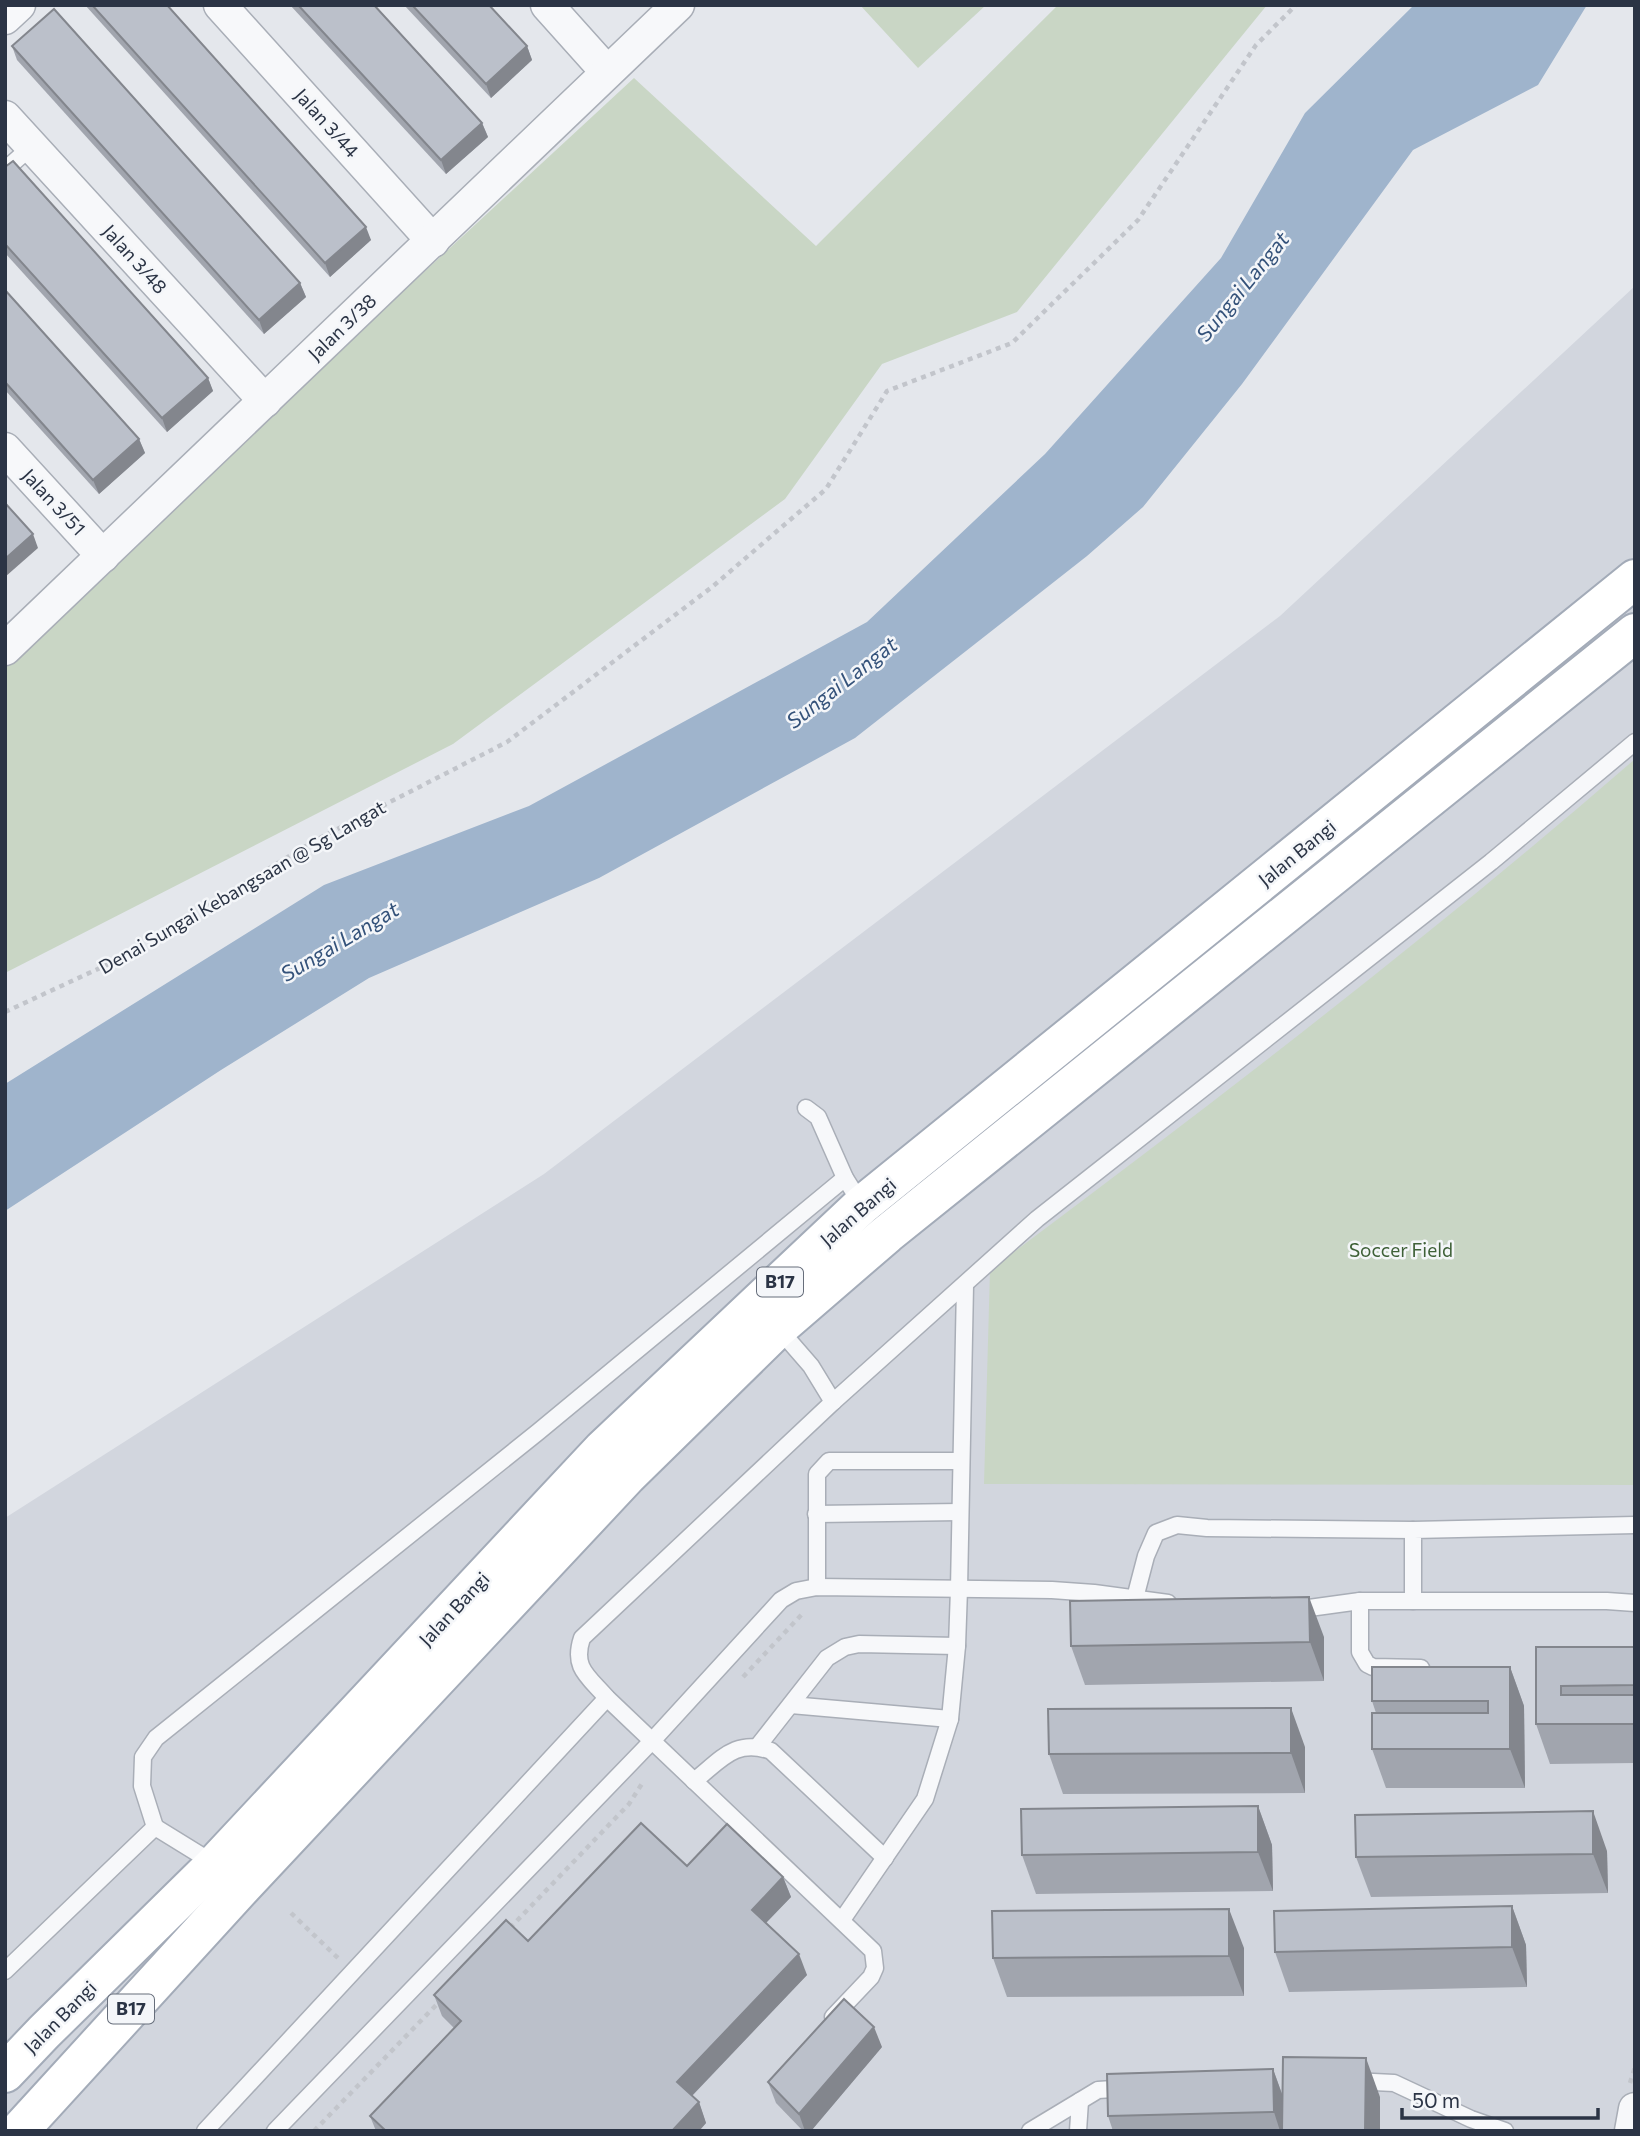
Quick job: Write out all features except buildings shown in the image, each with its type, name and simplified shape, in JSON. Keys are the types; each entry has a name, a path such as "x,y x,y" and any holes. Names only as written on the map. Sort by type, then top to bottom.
{"main road":[{"name":"Jalan Bangi","path":"5,2073 215,1864 603,1450 854,1192 1635,579"},
{"name":"Jalan Bangi","path":"19,2131 242,1887 608,1496 778,1328 887,1234 1635,633"}],"street":[{"path":"5,18 19,5"},
{"name":"Jalan 3/44","path":"220,5 433,241"},
{"path":"547,5 607,72"},
{"name":"Jalan 3/38","path":"5,649 678,5"},
{"name":"Jalan 3/48","path":"5,117 265,401"},
{"name":"Jalan 3/51","path":"5,449 103,555"},
{"path":"1631,2131 1635,2109"}],"lane":[{"path":"5,170 32,146"},
{"path":"824,2027 871,1977 875,1968 873,1951 607,1698 579,1664 577,1652 582,1638 833,1402 1037,1219 1491,862 1635,742"},
{"path":"215,1864 155,1827 142,1786 143,1757 156,1738 538,1432 854,1192 818,1117 806,1108"},
{"path":"842,1920 925,1799 950,1719 959,1589 964,1284"},
{"path":"778,1328 811,1366 833,1402"},
{"path":"817,1587 817,1474 829,1461 961,1461"},
{"path":"816,1514 960,1512"},
{"path":"1135,1598 1146,1556 1156,1533 1177,1525 1207,1528 1413,1530 1635,1525"},
{"path":"1413,1530 1413,1601"},
{"path":"275,2131 652,1741 781,1600 796,1591 817,1587 1052,1590 1179,1604"},
{"path":"1360,1601 1360,1652 1367,1664 1373,1667 1437,1668"},
{"path":"1271,1608 1309,1608 1360,1601 1635,1603"},
{"path":"758,1746 827,1658 845,1647 859,1644 957,1646"},
{"path":"205,2131 607,1698"},
{"path":"791,1705 950,1719"},
{"path":"694,1781 732,1751 743,1746 758,1746 771,1751 885,1858"},
{"path":"8,1963 155,1827"},
{"path":"1340,2080 1394,2083 1471,2119 1505,2131"},
{"path":"1030,2131 1098,2090 1138,2087"},
{"path":"1078,2131 1080,2101"}],"path":[{"name":"Denai Sungai Kebangsaan @ Sg Langat","path":"5,1012 128,956 314,841 507,742 712,587 826,488 887,391 1012,343 1138,220 1256,45 1296,5"},
{"path":"291,1913 352,1972"}],"shaded area":[{"path":"1635,286 1635,2131 5,2131 5,1518 544,1174 1280,616"}],"green space":[{"path":"860,5 986,5 918,68"},
{"path":"1058,5 1267,5 1017,312 882,364 785,499 453,744 5,973 5,659 634,78 816,246"},
{"name":"Soccer Field","path":"1635,759 1635,1485 984,1484 990,1270 1398,957"}],"water":[{"name":"Sungai Langat","path":"1414,5 1587,5 1538,85 1413,150 1242,384 1143,507 1087,556 855,738 599,878 369,978 221,1070 5,1211 5,1084 324,885 529,806 867,622 1045,454 1221,258 1305,113"}]}
